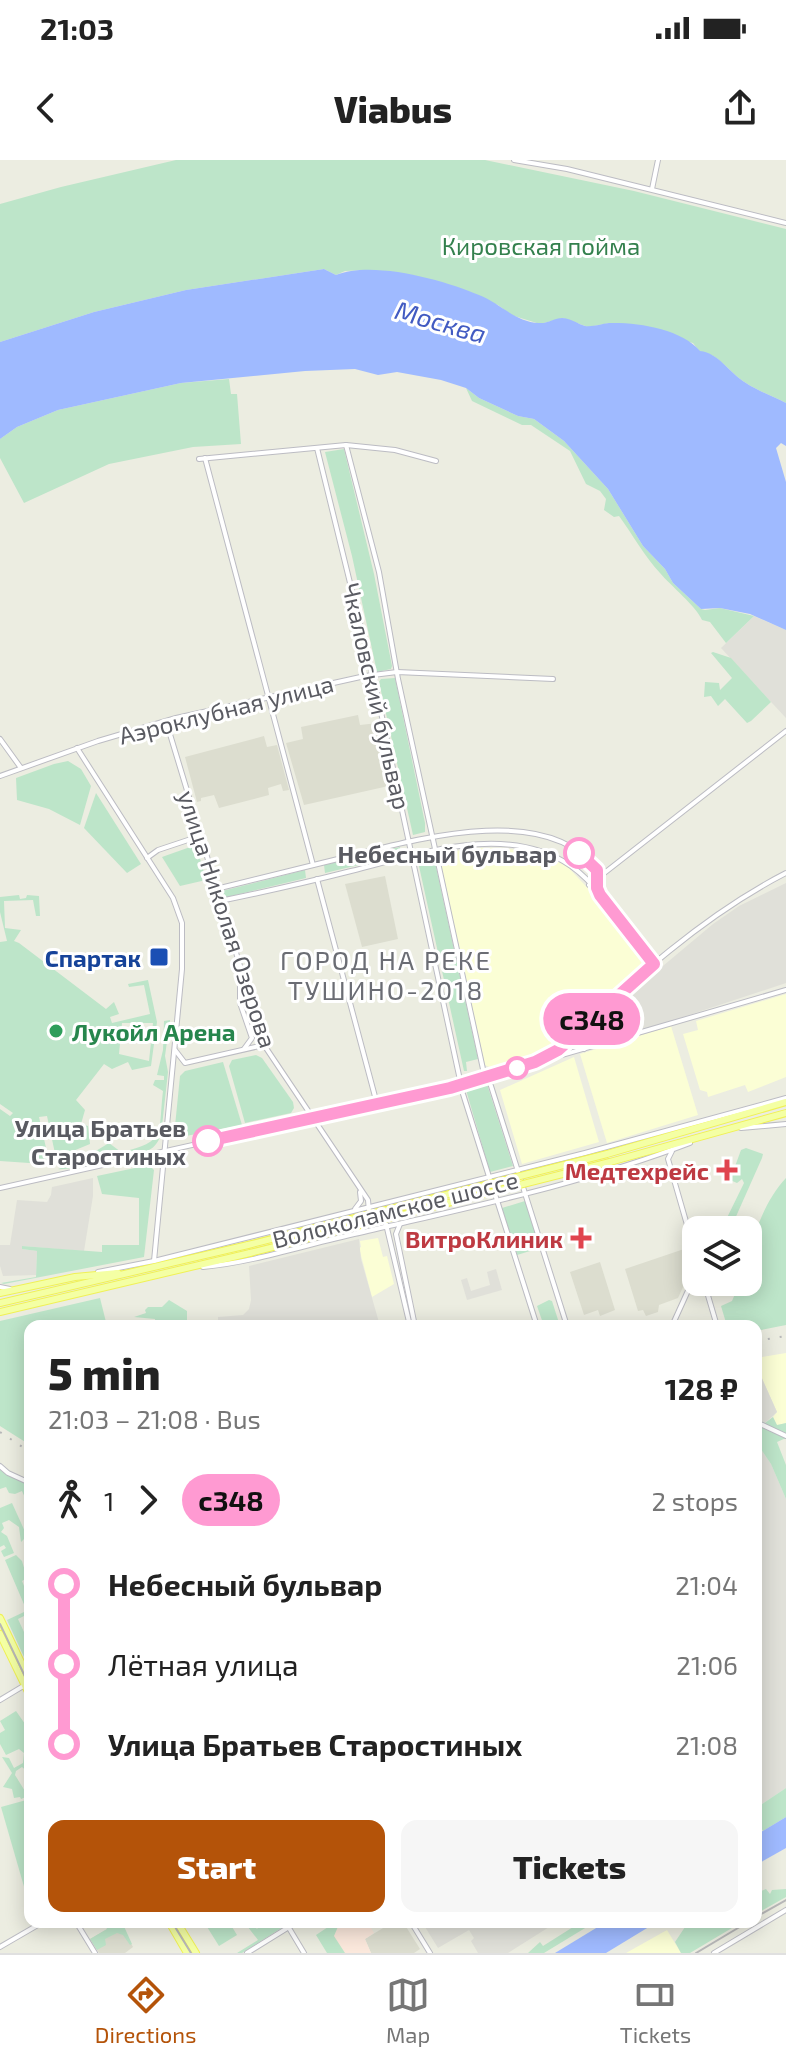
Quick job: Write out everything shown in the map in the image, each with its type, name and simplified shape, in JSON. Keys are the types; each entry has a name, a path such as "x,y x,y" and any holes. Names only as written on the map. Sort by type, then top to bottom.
{"main road":[{"name":"Волоколамское шоссе","path":"4,1305 607,1154 786,1099"},
{"name":"Волоколамское шоссе","path":"4,1305 189,1268 610,1162 786,1113"},
{"path":"0,1290 75,1277 138,1272"},
{"path":"0,1313 4,1305"},
{"path":"0,1618 24,1674"},
{"path":"0,1634 24,1676"},
{"path":"172,1928 187,1953"},
{"path":"181,1928 196,1953"}],"street":[{"path":"514,160 567,169 786,223"},
{"path":"651,190 658,160"},
{"path":"313,865 202,458 346,445 395,450 436,461"},
{"name":"Чкаловский бульвар","path":"346,445 379,572 397,672 487,1077 565,1320"},
{"name":"Чкаловский бульвар","path":"317,448 373,675 462,1084 535,1320"},
{"name":"Аэроклубная улица","path":"0,776 166,721 373,675 397,672 553,679"},
{"name":"улица Николая Озерова","path":"166,721 264,1045 370,1207"},
{"path":"589,885 786,731"},
{"path":"0,739 21,768"},
{"path":"77,748 177,907 184,931 154,1261"},
{"path":"216,889 410,841 493,830 542,837 575,850 594,867 600,895"},
{"path":"147,858 158,850 200,836"},
{"path":"220,901 436,851 492,844 526,847 562,860 574,869 600,895 654,964"},
{"path":"535,1062 558,1050 654,964 732,903 786,873"},
{"path":"317,879 377,1104"},
{"path":"240,968 240,1003 252,1038 243,1050"},
{"path":"0,1188 462,1084 786,990"},
{"path":"578,1032 575,1041 586,1050"},
{"path":"174,1048 185,1063 264,1045"},
{"path":"75,1277 154,1261 489,1178 786,1099"},
{"path":"735,1128 786,1124"},
{"path":"189,1268 260,1258 525,1193 656,1155 701,1138"},
{"path":"668,1159 675,1148"},
{"path":"656,1155 664,1155 668,1159 684,1216"},
{"path":"538,1165 532,1172 532,1178 536,1185 544,1188"},
{"path":"351,1211 360,1203 359,1190"},
{"path":"392,1201 384,1210 410,1320"},
{"path":"358,1233 369,1224 370,1207"},
{"path":"402,1223 397,1227 396,1234 411,1320"},
{"path":"675,1320 686,1296"},
{"path":"708,1296 715,1320"},
{"path":"762,1425 786,1436"},
{"path":"0,1466 24,1480"},
{"path":"0,1700 24,1685"},
{"path":"762,1924 786,1910"},
{"path":"0,1947 33,1928"},
{"path":"80,1928 95,1953"},
{"path":"247,1953 286,1928"},
{"path":"289,1928 304,1953"},
{"path":"415,1928 430,1953"},
{"path":"714,1953 756,1928"}],"shaded area":[{"path":"754,616 786,630 786,718 721,648"},
{"path":"358,715 360,725 378,723 393,785 304,805 286,743 303,739 301,727"},
{"path":"264,736 267,747 277,745 289,790 283,791 281,784 268,788 269,795 219,808 214,795 197,802 185,757"},
{"path":"475,848 535,852 566,865 597,898 645,961 643,967 557,1046 538,1057 495,1070 485,1065 441,865 441,857 445,853"},
{"path":"385,876 398,939 362,947 345,884"},
{"path":"786,883 786,983 584,1046 583,1040 645,981 713,924 739,906"},
{"path":"786,994 786,1077 748,1092 745,1085 708,1097 707,1092 700,1090 683,1034 698,1030 696,1021"},
{"path":"671,1026 698,1115 607,1143 580,1054"},
{"path":"574,1057 599,1142 522,1164 500,1090"},
{"path":"93,1178 84,1251 22,1246 22,1249 37,1251 36,1275 3,1276 0,1245 10,1245 17,1200 47,1202 52,1187"},
{"path":"378,1238 383,1257 387,1256 394,1284 372,1297 359,1248 360,1241"},
{"path":"359,1239 361,1259 378,1320 218,1320 218,1317 243,1315 249,1309 249,1266"},
{"path":"682,1250 682,1289 678,1298 659,1305 658,1312 646,1316 643,1310 638,1311 625,1269"},
{"path":"600,1262 615,1310 600,1316 598,1310 584,1315 570,1272"},
{"path":"496,1269 502,1290 467,1300 461,1280 467,1278 471,1291 490,1285 487,1272"},
{"path":"786,1353 786,1423 777,1426 773,1417 777,1412 762,1378 762,1357"},
{"path":"762,1378 777,1412 765,1423 762,1422"},
{"path":"762,1451 786,1499 786,1788 762,1804"},
{"path":"109,1928 122,1928 133,1947 125,1953 99,1953 90,1939"},
{"path":"333,1928 371,1928 374,1933 365,1939 371,1953 339,1953 326,1932"},
{"path":"383,1928 407,1928 420,1949 414,1953 371,1953 365,1939"},
{"path":"426,1928 548,1928 508,1953 478,1953 469,1930 438,1948"},
{"path":"667,1930 681,1953 626,1953"}],"green space":[{"name":"Кировская пойма","path":"176,160 485,160 634,191 786,229 786,403 755,389 718,360 700,352 693,343 610,323 588,327 563,318 540,324 511,315 498,305 412,275 367,270 345,271 336,275 324,269 186,290 94,312 0,342 0,204"},
{"path":"229,379 231,394 237,394 241,444 193,447 109,464 24,503 0,458 0,439 17,427 58,410 181,383"},
{"path":"466,388 479,398 518,416 534,419 564,441 608,489 643,546 665,569 673,583 701,609 720,608 754,616 726,643 710,622 702,620 654,566 619,516 614,517 604,510 606,499 600,491 586,484 570,451 531,425 522,425 472,401"},
{"path":"344,449 392,666 391,669 377,672 325,452"},
{"path":"713,652 731,658 771,702 751,721 747,723 725,699 718,706 711,696 704,697 705,682 719,683 720,690 732,678"},
{"path":"395,678 425,823 425,832 413,835 379,682 381,679"},
{"path":"68,761 81,769 91,786 80,825 49,809 17,800 16,778"},
{"path":"96,793 141,864 127,873 84,828"},
{"path":"193,846 197,848 206,880 180,886 162,857"},
{"path":"400,847 401,855 325,873 324,865"},
{"path":"433,853 478,1059 466,1062 467,1071 464,1071 417,857"},
{"path":"305,870 306,878 223,898 222,891"},
{"name":"Лукойл Арена","path":"19,895 20,899 27,895 39,896 40,916 36,916 33,900 4,901 5,928 21,930 14,941 106,1009 114,1002 119,1014 110,1017 112,1023 150,1014 144,985 129,987 128,984 148,980 157,1022 151,1066 132,1070 128,1062 112,1069 104,1064 76,1100 85,1110 81,1124 88,1126 90,1144 56,1158 47,1116 39,1117 49,1161 0,1161 0,1109 10,1116 13,1113 0,1104 0,942 7,941 0,897","holes":["122,1023 153,1023 149,1061 119,1054"]},
{"path":"170,1020 161,1135 156,1144 131,1156 58,1169 76,1163 109,1143 121,1152 146,1144 157,1134 163,1091 153,1085 155,1080 164,1080 164,1076 157,1075 163,1050 164,1021"},
{"path":"256,1055 262,1058 294,1108 291,1113 245,1123 229,1066 232,1060"},
{"path":"223,1062 242,1125 180,1135 175,1126 180,1076 185,1071"},
{"path":"483,1082 487,1084 513,1166 490,1172 466,1090 468,1086"},
{"path":"746,1148 763,1154 736,1216 728,1216 744,1183 742,1179 737,1183 730,1180 741,1150"},
{"path":"149,1165 154,1170 144,1257 4,1284 1,1283 36,1277 37,1251 22,1249 22,1246 102,1252 102,1245 139,1245 139,1198 102,1194 97,1176"},
{"path":"786,1178 786,1325 762,1330 762,1320 725,1320 721,1306 732,1301 734,1296 762,1296 762,1216"},
{"path":"525,1201 540,1248 517,1255 502,1208"},
{"path":"100,1298 106,1320 24,1320 24,1441 0,1426 0,1321"},
{"path":"169,1300 187,1311 187,1320 134,1317 146,1313 148,1307 162,1307"},
{"path":"552,1301 558,1320 542,1320 537,1306"},
{"path":"773,1417 777,1425 786,1423 786,1438 777,1442 786,1465 786,1499 762,1451 762,1422"},
{"path":"0,1469 24,1483 24,1496 22,1491 15,1494 9,1493 6,1487 0,1489"},
{"path":"12,1503 24,1529 21,1542 19,1527 9,1520 2,1523 4,1528 1,1532 7,1536 14,1553 4,1557 1,1551 6,1548 4,1545 0,1547 0,1508"},
{"path":"16,1555 22,1561 24,1604 5,1560"},
{"path":"24,1612 24,1616 18,1619 24,1632 24,1657 7,1620"},
{"path":"16,1711 24,1722 24,1753 19,1749 6,1755 0,1744 0,1733 5,1730 0,1721"},
{"path":"24,1753 24,1769 16,1771 15,1775 24,1790 24,1798 14,1798 12,1789 3,1787 12,1773 2,1757 9,1758 14,1768 23,1763"},
{"path":"786,1788 786,1817 763,1831 762,1804"},
{"path":"24,1801 24,1887 1,1807"},
{"path":"766,1889 770,1894 772,1890 786,1889 786,1897 762,1911 762,1891"},
{"path":"125,1928 132,1944 117,1933 105,1939 106,1945 97,1950 90,1939 107,1929"},
{"path":"208,1928 233,1928 237,1935 219,1946"},
{"path":"249,1928 282,1928 242,1953 237,1953 258,1940"},
{"path":"326,1928 337,1928 334,1936 345,1953 327,1953 316,1935"},
{"path":"572,1928 585,1928 544,1953 528,1953 540,1942 543,1946"},
{"path":"684,1928 732,1928 690,1953 681,1953 675,1942"}],"water":[{"name":"Москва","path":"324,269 336,275 369,270 428,278 479,295 530,322 542,323 562,318 585,326 620,323 658,328 682,337 700,351 718,359 755,389 786,403 786,446 781,443 776,448 786,482 786,630 750,614 720,608 701,609 673,583 665,569 643,546 608,489 564,441 534,419 518,416 479,398 466,388 441,380 397,372 378,375 355,369 181,383 58,410 17,427 0,439 0,342 94,312 186,290"},
{"path":"786,1817 786,1848 762,1862 762,1831"},
{"path":"596,1928 647,1928 606,1953 555,1953"}],"tram line":[{"path":"0,1624 24,1674"},
{"path":"762,1914 786,1900"},
{"path":"176,1928 191,1953"},
{"path":"696,1953 738,1928"}],"railway":[{"path":"762,1340 786,1336"},
{"path":"0,1432 24,1448"}],"bus line":[{"name":"с348","path":"208,1141 452,1087 535,1062 558,1050 654,964 600,895 597,870 579,853"}],"place":[{"name":"Небесный бульвар","path":"579,853"},
{"name":"Спартак","path":"159,957"},
{"name":"Лукойл Арена","path":"56,1031"},
{"name":"Улица Братьев Старостиных","path":"208,1141"},
{"name":"Медтехрейс","path":"727,1170"},
{"name":"ВитроКлиник","path":"581,1238"}],"district":[{"name":"ГОРОД НА РЕКЕ ТУШИНО-2018","path":"386,974"}]}
